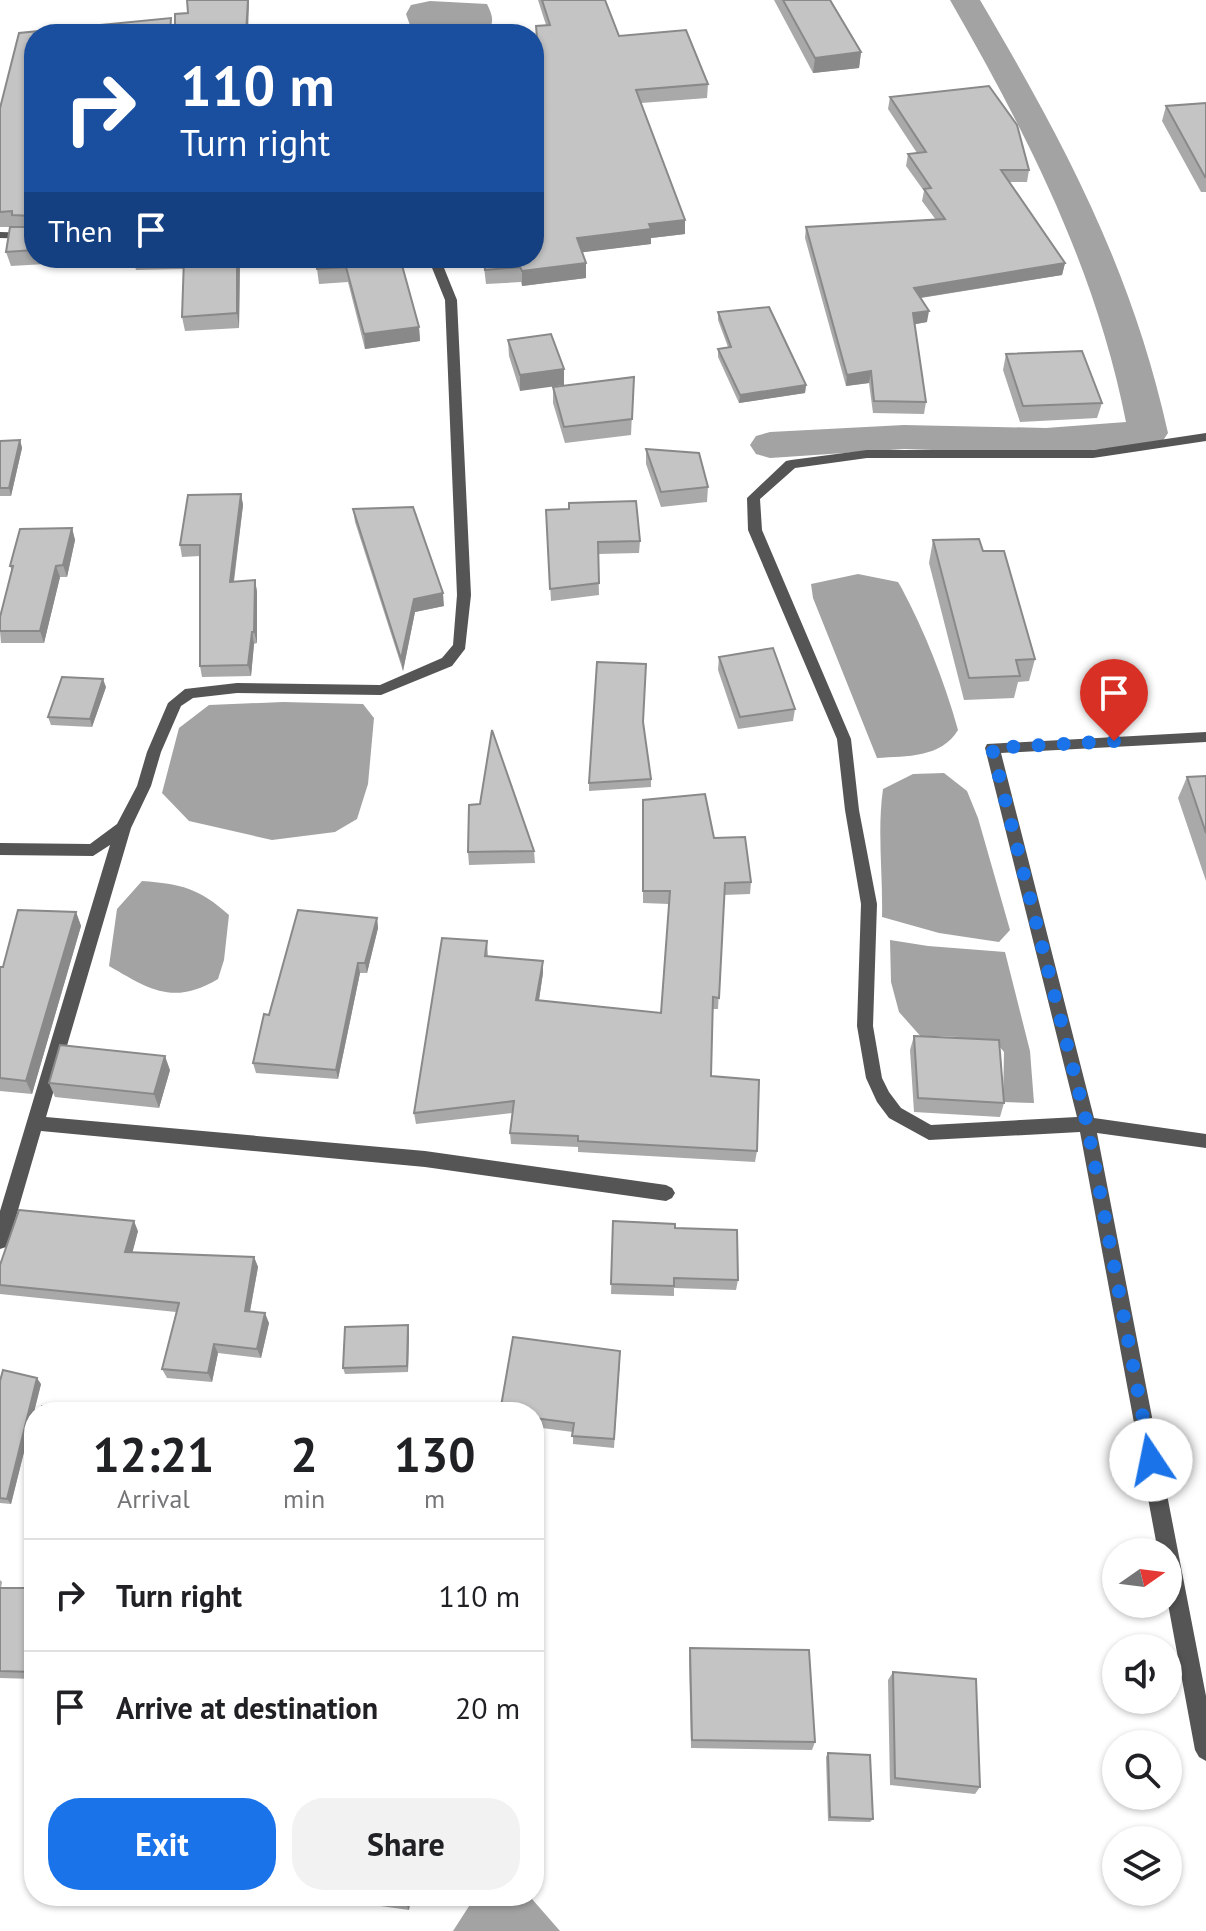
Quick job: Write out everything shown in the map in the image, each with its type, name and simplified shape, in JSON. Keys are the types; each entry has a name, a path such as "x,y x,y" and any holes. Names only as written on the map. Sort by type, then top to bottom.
{"street":[{"path":"0,235 24,236"},
{"path":"0,1241 123,828 144,786 154,752 175,703 190,693 237,688 381,690 447,662 460,646 464,595 451,300 438,268"},
{"path":"1206,437 1093,454 867,454 791,464 753,498 755,530 844,739 852,810 869,904 865,1026 874,1078 883,1097 895,1113 929,1133 1087,1124 1206,1141"},
{"path":"1165,1538 1087,1124 992,748 1206,737"},
{"path":"0,849 93,850 123,828"},
{"path":"35,1123 425,1159 666,1193"},
{"path":"1181,1618 1206,1758"}],"shaded area":[{"path":"430,1 487,4 492,23 410,24 406,14 411,5"},
{"path":"858,574 898,582 926,639 958,730 933,751 877,758 813,598 811,584"},
{"path":"283,702 363,704 374,718 368,784 357,819 335,832 272,840 189,821 162,793 179,728 209,705"},
{"path":"944,773 967,791 978,818 1010,930 999,942 939,933 882,917 880,837 883,789 913,774"},
{"path":"142,881 189,889 229,915 224,960 218,979 188,992 174,993 149,987 109,966 117,909"},
{"path":"890,940 1005,952 1030,1051 1034,1103 1003,1102 1004,1052 999,1046 961,1044 959,1037 931,1036 931,1048 899,1012 891,982"},
{"path":"469,1906 538,1906 560,1931 453,1931"}],"building":[{"path":"187,0 248,0 247,24 175,24 175,14 188,13"},
{"path":"542,0 605,0 619,36 686,30 708,84 636,90 685,220 649,224 651,229 577,238 586,263 522,271 520,268 544,268 544,25 550,25"},
{"path":"783,0 830,0 861,52 815,58"},
{"path":"171,18 171,24 110,24"},
{"path":"19,33 24,33 24,216 12,215 12,211 0,212 0,108"},
{"path":"989,86 1017,125 1029,170 1001,170 1065,263 914,288 929,311 913,313 926,402 874,401 871,371 847,375 806,227 945,219 924,189 931,188 908,154 926,152 890,97"},
{"path":"1206,103 1206,177 1205,177 1166,106"},
{"path":"10,227 24,227 24,251 6,252"},
{"path":"184,268 237,268 237,313 182,317"},
{"path":"346,268 403,268 419,327 364,334"},
{"path":"769,307 806,385 740,395 718,349 731,347 718,312"},
{"path":"551,334 564,369 520,375 508,340"},
{"path":"1082,351 1102,403 1023,406 1006,354"},
{"path":"634,377 632,419 564,427 553,387"},
{"path":"20,440 9,488 0,488 0,441"},
{"path":"646,449 699,453 708,487 661,492"},
{"path":"241,494 230,582 255,580 254,632 248,665 200,666 200,545 180,545 188,495"},
{"path":"636,501 640,541 598,542 599,583 550,589 546,510 569,509 569,503"},
{"path":"413,507 443,593 414,599 401,659 353,509"},
{"path":"72,528 63,565 56,566 40,631 0,631 0,617 13,566 10,566 20,529"},
{"path":"979,539 983,551 1004,551 1035,659 1016,660 1020,676 969,678 933,540"},
{"path":"773,648 795,709 740,717 719,657"},
{"path":"597,662 646,664 643,722 651,779 589,783"},
{"path":"62,677 103,679 90,719 48,717"},
{"path":"492,730 534,851 468,852 469,805 480,804"},
{"path":"1206,776 1206,833 1187,777"},
{"path":"705,794 714,838 745,837 751,882 725,883 719,998 713,997 711,1076 759,1080 757,1151 578,1141 578,1136 510,1133 514,1101 414,1113 442,938 487,941 485,956 543,961 536,1000 661,1013 670,891 643,891 643,800"},
{"path":"18,910 76,912 26,1081 0,1078 0,967 3,967"},
{"path":"298,910 377,918 365,963 358,963 336,1070 253,1063 264,1014 269,1015"},
{"path":"914,1036 999,1040 1004,1103 918,1098"},
{"path":"60,1045 165,1056 154,1094 49,1083"},
{"path":"19,1210 134,1221 125,1252 254,1257 245,1311 265,1313 257,1349 214,1344 208,1373 162,1369 179,1303 0,1285 0,1265"},
{"path":"613,1221 675,1224 675,1228 737,1230 738,1280 674,1278 674,1286 611,1284"},
{"path":"408,1325 407,1366 343,1368 345,1327"},
{"path":"513,1337 620,1351 614,1439 572,1436 574,1423 544,1419 544,1402 502,1402"},
{"path":"3,1370 37,1378 31,1402 24,1402 24,1430 7,1499 0,1498 0,1381"},
{"path":"0,1588 24,1588 24,1672 0,1671"},
{"path":"690,1648 809,1650 815,1742 692,1740"},
{"path":"893,1672 976,1679 980,1787 895,1778"},
{"path":"828,1753 870,1755 873,1819 830,1817"}],"waterway":[{"path":"770,445 904,437 1046,441 1148,433 1120,318 1100,263 1051,155 965,0"}],"route":[{"path":"1114,741 992,748 1087,1124 1151,1460"}]}
